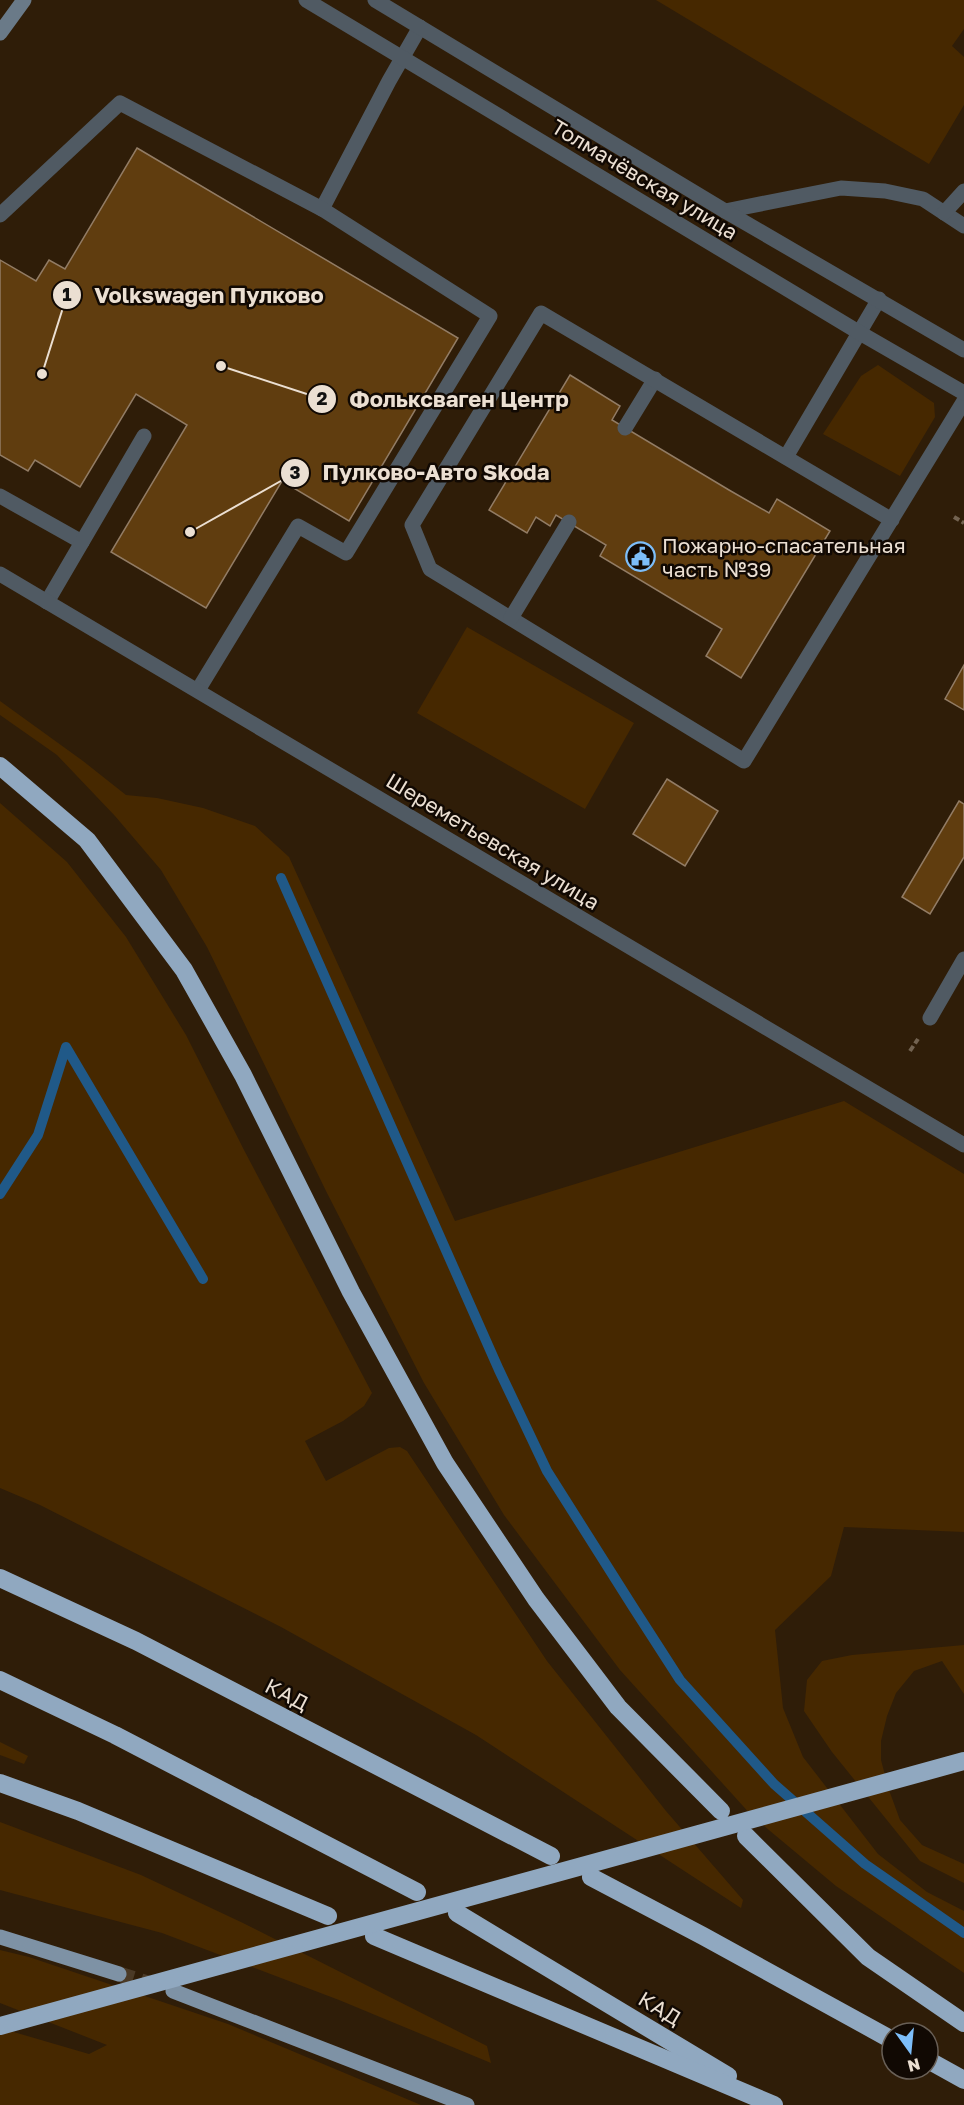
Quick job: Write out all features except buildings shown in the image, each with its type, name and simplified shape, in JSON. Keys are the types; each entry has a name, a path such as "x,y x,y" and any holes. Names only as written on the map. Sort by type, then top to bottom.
{"highway":[{"path":"0,766 87,840 184,970 243,1075 351,1292 445,1463 536,1599 618,1707 721,1811"},
{"name":"КАД","path":"0,1578 136,1641 551,1856"},
{"path":"0,1680 115,1735 417,1892"},
{"path":"0,2026 964,1761"},
{"path":"0,1783 78,1811 328,1916"},
{"path":"746,1836 868,1957 964,2023"},
{"path":"591,1877 704,1936 880,2033"},
{"name":"КАД","path":"457,1913 776,2105"},
{"path":"374,1936 776,2105"},
{"path":"940,2066 964,2079"}],"main road":[{"path":"0,1937 119,1974"},
{"path":"173,1991 467,2105"}],"street":[{"path":"0,33 24,0"},
{"name":"Толмачёвская улица","path":"306,0 860,333 964,393"},
{"name":"Толмачёвская улица","path":"375,0 724,211 964,350"},
{"path":"322,209 420,27"},
{"path":"0,215 120,103 322,209 490,316 346,553 298,526 198,690"},
{"path":"724,211 841,188 885,190 923,199 964,226"},
{"path":"944,213 964,190"},
{"path":"786,457 879,299"},
{"path":"892,520 541,313 412,525 430,569 744,761 892,520 964,401"},
{"path":"626,428 655,379"},
{"path":"47,602 144,436"},
{"path":"0,496 82,542"},
{"path":"511,618 568,522"},
{"name":"Шереметьевская улица","path":"0,574 964,1145"},
{"path":"930,1018 959,978 964,959"}],"path":[{"path":"954,517 964,523"}],"shaded area":[{"path":"656,0 964,0 964,29 952,46 964,57 964,105 929,164"},
{"path":"878,365 934,403 935,417 900,476 823,434 861,376"},
{"path":"467,627 634,723 585,809 417,713"},
{"path":"0,701 126,795 157,798 203,808 255,826 289,857 455,1221 844,1101 964,1174 964,1532 844,1527 831,1576 775,1630 783,1708 803,1757 878,1854 927,1892 964,1911 964,1973 836,1886 752,1816 620,1670 504,1515 424,1383 326,1191 207,947 161,870 115,816 57,755 0,715"},
{"path":"0,803 67,862 126,937 186,1035 372,1393 364,1406 343,1421 305,1441 326,1481 389,1448 400,1447 407,1451 547,1661 666,1811 743,1900 741,1908 476,1735 281,1627 40,1505 0,1488"},
{"path":"964,1645 964,1694 942,1661 914,1671 896,1693 887,1716 881,1741 881,1760 900,1820 922,1845 964,1864 964,1883 920,1861 832,1752 804,1711 807,1680 822,1661 852,1655"},
{"path":"0,1742 28,1756 24,1764 0,1755"},
{"path":"0,1822 141,1875 243,1923 487,2046 491,2063 339,2000 162,1933 0,1890"},
{"path":"0,1950 29,1957 228,2024 421,2105 0,2105 0,2028 89,2054 107,2045 0,2003"}],"waterway":[{"path":"281,878 499,1370 547,1471 680,1680 774,1784 865,1864 964,1933"},
{"path":"0,1194 38,1135 66,1047 203,1279"}],"tunnel":[{"path":"119,1974 154,1985"}],"place":[{"name":"Фольксваген Центр","path":"221,366"},
{"name":"Volkswagen Пулково","path":"42,374"},
{"name":"Пулково-Авто Skoda","path":"190,532"},
{"name":"Пожарно-спасательная часть №39","path":"641,557"}]}
